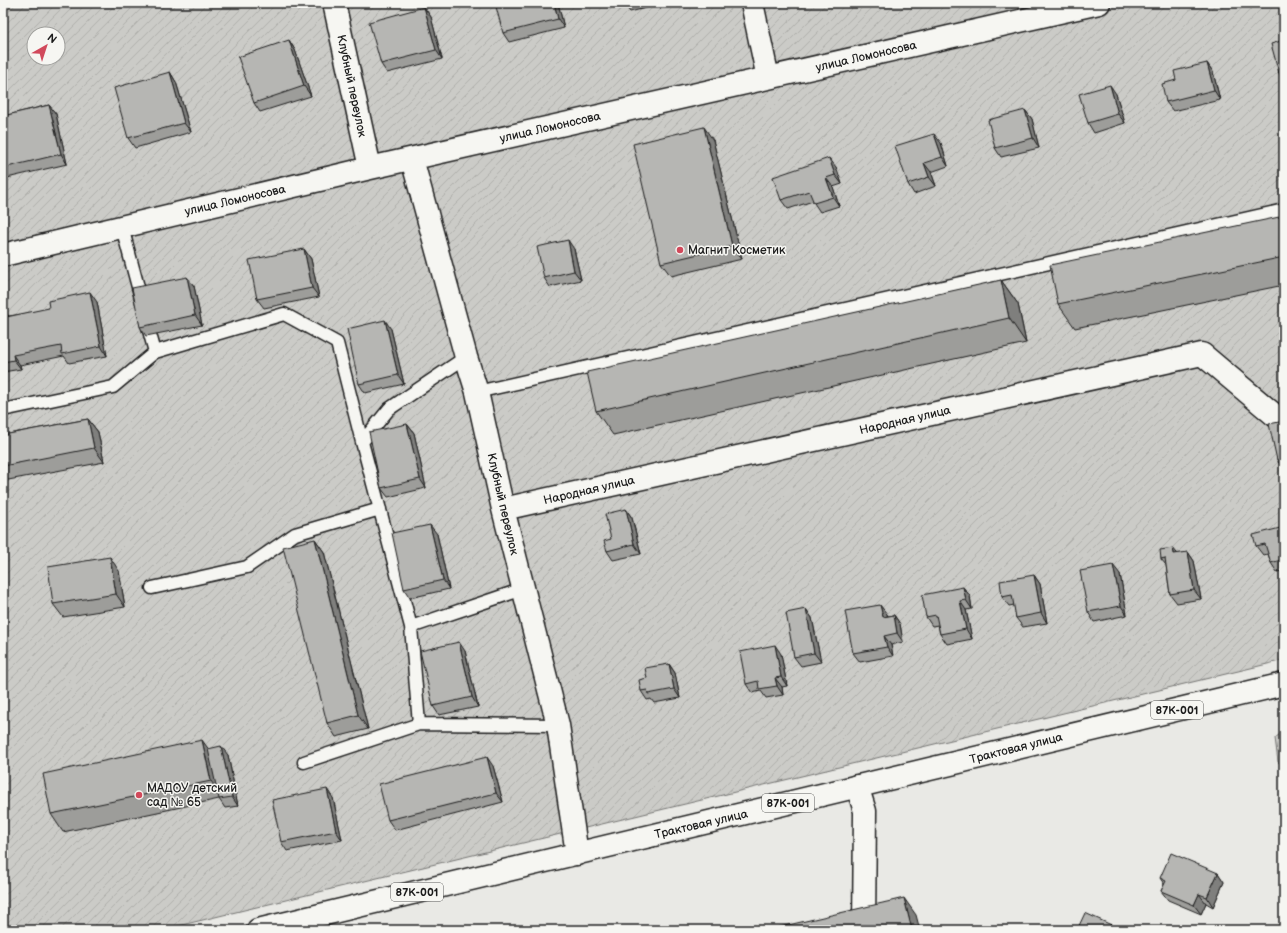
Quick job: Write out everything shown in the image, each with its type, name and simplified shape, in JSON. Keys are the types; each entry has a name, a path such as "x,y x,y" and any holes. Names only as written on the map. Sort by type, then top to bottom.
{"street":[{"name":"Клубный переулок","path":"334,3 370,168"},
{"path":"752,3 768,78"},
{"name":"улица Ломоносова","path":"3,255 370,168 1099,3"},
{"name":"Клубный переулок","path":"412,159 466,356 478,392 503,509 558,725 576,854"},
{"name":"Народная улица","path":"503,509 1202,354 1284,423"},
{"name":"Трактовая улица","path":"258,930 1284,684"},
{"path":"857,786 864,811 864,930"}],"lane":[{"path":"478,392 1284,210"},
{"path":"122,227 155,352"},
{"path":"3,410 113,388 155,352 284,314 337,344 411,627 419,724"},
{"path":"362,442 388,409 466,356"},
{"path":"152,588 247,567 295,534 380,509"},
{"path":"411,627 523,588"},
{"path":"304,762 419,724 558,725"}],"green space":[{"path":"3,3 1284,3 1284,660 161,930 3,930"},
{"path":"1284,731 1284,764 1278,762 1275,738"}],"building":[{"path":"495,3 554,3 558,19 503,33"},
{"path":"424,7 436,50 381,64 369,22"},
{"path":"289,40 304,86 254,103 238,57"},
{"path":"1284,40 1284,72 1279,73 1271,44"},
{"path":"1207,63 1214,90 1166,102 1162,84 1176,80 1174,71"},
{"path":"170,72 184,123 128,138 114,88"},
{"path":"1110,85 1118,114 1088,123 1079,94"},
{"path":"49,105 61,154 3,168 3,116"},
{"path":"1025,110 1033,138 995,148 988,120"},
{"path":"704,127 732,246 661,263 633,144"},
{"path":"934,134 942,157 924,163 929,177 908,184 895,146"},
{"path":"829,158 835,175 826,178 833,197 814,203 809,191 781,200 773,177"},
{"path":"1284,216 1284,257 1058,304 1050,265"},
{"path":"568,240 574,271 544,278 537,247"},
{"path":"304,249 312,288 257,299 249,260"},
{"path":"187,277 195,315 140,327 132,288"},
{"path":"1001,280 1009,318 596,411 587,372"},
{"path":"90,292 101,346 62,354 61,346 13,355 14,360 3,362 3,311 5,311 6,317 49,308 48,301"},
{"path":"385,320 398,375 359,384 347,329"},
{"path":"88,419 94,448 3,466 3,435"},
{"path":"1284,421 1284,459 1277,460 1269,424"},
{"path":"407,424 420,479 381,488 369,432"},
{"path":"626,509 634,544 607,551 604,541 611,539 605,514"},
{"path":"430,525 443,580 404,589 392,533"},
{"path":"1284,527 1284,559 1271,563 1265,544 1256,546 1253,535"},
{"path":"315,539 358,715 327,723 283,547"},
{"path":"1173,548 1174,554 1188,552 1194,590 1170,594 1165,558 1161,559 1160,550"},
{"path":"110,557 116,594 53,604 48,567"},
{"path":"1113,565 1121,606 1088,612 1080,571"},
{"path":"1034,575 1041,613 1016,618 1012,595 1002,597 1000,581"},
{"path":"963,587 966,600 960,601 966,629 940,634 936,615 926,617 922,595"},
{"path":"880,605 883,617 894,615 897,633 884,636 887,647 853,653 845,611"},
{"path":"806,609 814,653 794,657 786,613"},
{"path":"459,642 472,697 433,706 420,651"},
{"path":"775,645 781,677 775,678 777,686 759,689 758,681 746,684 740,652"},
{"path":"669,664 674,689 648,694 647,690 641,691 639,680 647,678 645,668"},
{"path":"202,740 211,781 51,814 43,774"},
{"path":"221,746 232,797 219,799 208,749"},
{"path":"487,757 496,793 388,820 379,784"},
{"path":"327,789 336,831 281,842 272,800"},
{"path":"1171,853 1218,873 1207,897 1199,894 1194,905 1161,891 1166,881 1160,878"},
{"path":"904,898 912,930 767,930"},
{"path":"1085,913 1118,928 1117,930 1077,930"}],"place":[{"name":"Магнит Косметик","path":"680,250"},
{"name":"МАДОУ детский сад № 65","path":"139,795"}]}
